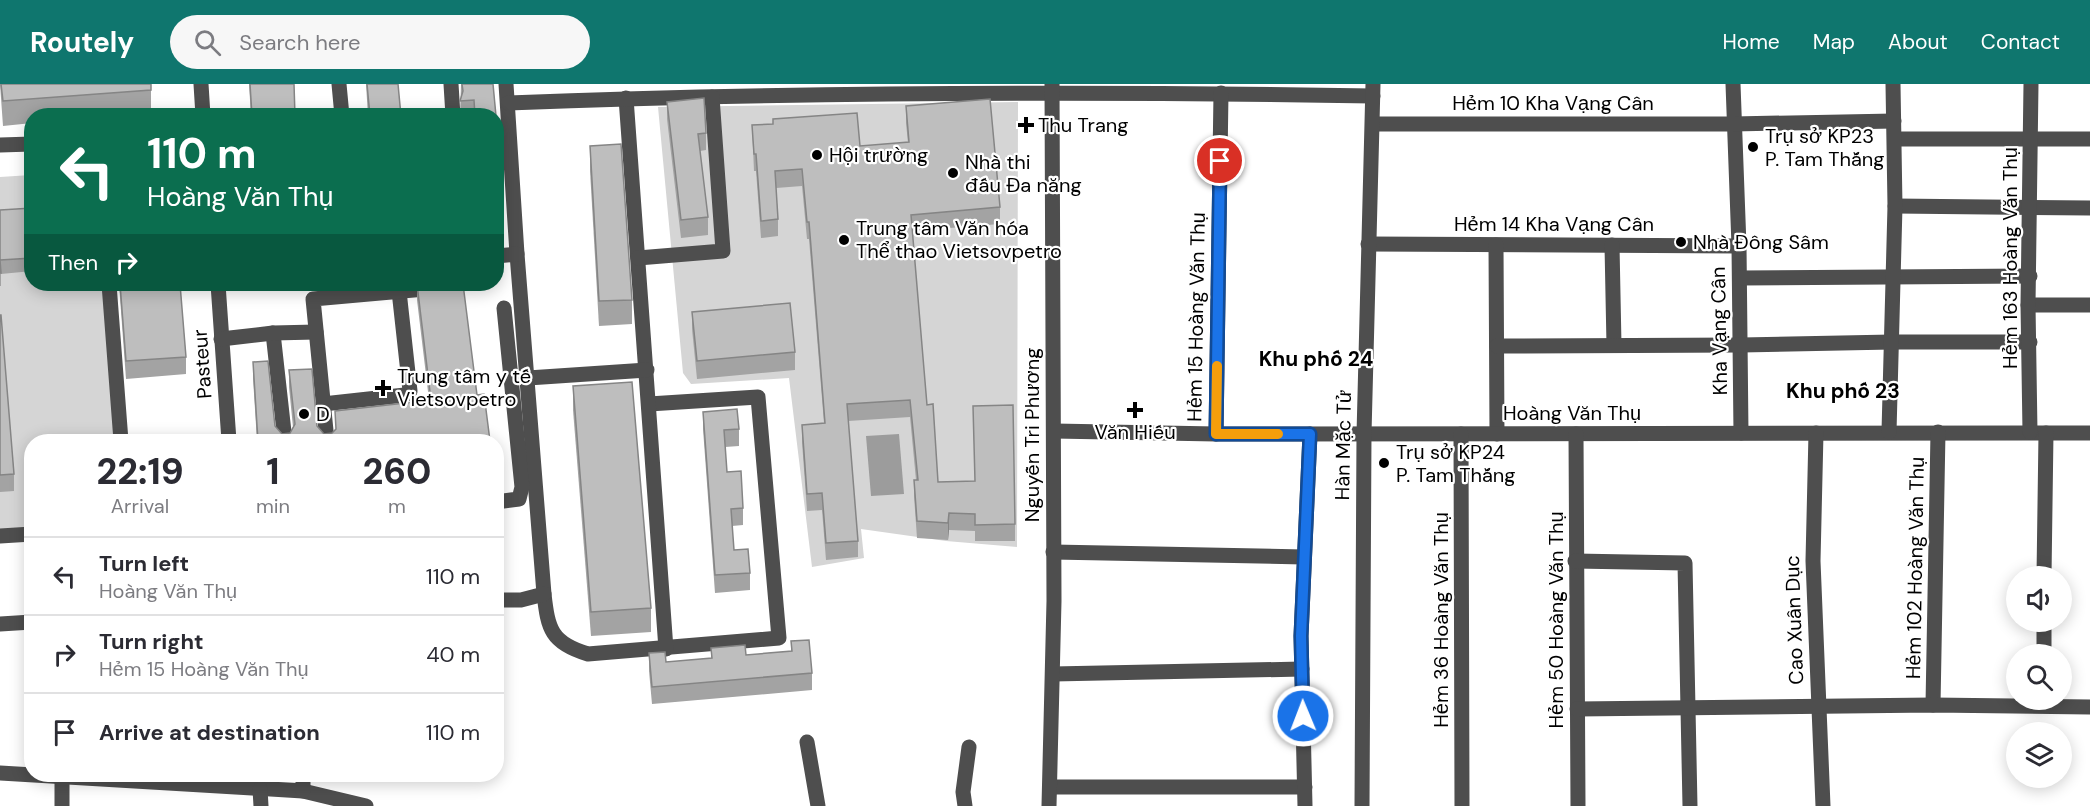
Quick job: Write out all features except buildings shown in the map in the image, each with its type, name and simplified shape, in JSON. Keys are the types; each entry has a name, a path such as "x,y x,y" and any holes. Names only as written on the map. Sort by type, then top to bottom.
{"street":[{"path":"201,84 202,108"},
{"path":"339,84 341,108"},
{"path":"451,84 452,108"},
{"path":"506,84 544,594 547,621 555,639 572,649 588,654 780,638 758,397 650,404"},
{"name":"Kha Vạng Cân","path":"1733,84 1740,278 1741,433"},
{"path":"1889,432 1895,206 1893,84"},
{"name":"Hẻm 163 Hoàng Văn Thụ","path":"2031,84 2028,305 2038,433 2044,566"},
{"path":"508,103 712,97 802,89 1052,88 1221,93 1373,90"},
{"name":"Nguyễn Tri Phương","path":"1049,806 1053,674 1052,88"},
{"name":"Hàn Mặc Tử","path":"1362,806 1364,434 1373,90"},
{"name":"Hẻm 15 Hoàng Văn Thụ","path":"1216,434 1221,93"},
{"path":"638,258 723,251 712,97"},
{"path":"626,98 666,649"},
{"name":"Hẻm 10 Kha Vạng Cân","path":"1373,124 1733,124 1894,121"},
{"path":"1895,139 2090,139"},
{"path":"0,145 24,144"},
{"path":"1895,206 2090,208"},
{"name":"Hẻm 14 Kha Vạng Cân","path":"1368,244 1739,246"},
{"path":"1496,244 1497,434"},
{"path":"1612,245 1614,345"},
{"path":"504,255 518,254"},
{"path":"1740,278 2030,276"},
{"path":"110,291 120,434"},
{"name":"Pasteur","path":"218,291 228,434"},
{"path":"323,404 405,395 410,391 399,291 313,299 323,404 326,434"},
{"path":"2028,305 2090,305"},
{"path":"504,308 522,487 519,499 504,501"},
{"path":"221,339 273,333 316,332"},
{"path":"273,333 284,434"},
{"path":"1497,346 2030,342"},
{"path":"528,378 647,370"},
{"name":"Hoàng Văn Thụ","path":"1054,431 1216,434 2090,433"},
{"name":"Hẻm 102 Hoàng Văn Thụ","path":"1933,705 1938,432"},
{"name":"Cao Xuân Dục","path":"1816,433 1813,561 1823,806"},
{"path":"1305,806 1302,669 1304,557 1310,434"},
{"name":"Hẻm 36 Hoàng Văn Thụ","path":"1461,434 1462,806"},
{"name":"Hẻm 50 Hoàng Văn Thụ","path":"1576,434 1578,806"},
{"path":"0,537 24,535"},
{"path":"1053,552 1304,557"},
{"path":"1575,561 1685,563 1689,806"},
{"path":"504,600 521,600 544,594"},
{"path":"0,624 24,622"},
{"path":"1053,674 1302,669"},
{"path":"1577,709 2006,704"},
{"path":"2072,705 2090,707"},
{"path":"807,742 818,806"},
{"path":"965,806 963,792 969,747"},
{"path":"0,773 24,774"},
{"path":"62,782 62,806"},
{"path":"153,782 303,791 366,806"},
{"path":"303,782 303,791"},
{"path":"1050,786 1305,787"},
{"path":"260,789 261,806"}],"shaded area":[{"name":"Trung tâm Văn hóa Thể thao Vietsovpetro","path":"1018,102 1017,547 946,541 861,529 864,558 812,567 789,378 691,384 683,373 658,107"},
{"path":"24,175 24,291 106,291 117,434 24,434 24,541 15,535 0,537 0,177"},
{"path":"899,434 904,494 871,496 866,436"}],"slow traffic":[{"path":"1217,366 1216,434 1278,434"}],"place":[{"name":"Thu Trang","path":"1026,125"},
{"name":"Trụ sở KP23 P. Tam Thắng","path":"1753,147"},
{"name":"Hội trường","path":"817,155"},
{"name":"Nhà thi đấu Đa năng","path":"953,173"},
{"name":"Trung tâm Văn hóa Thể thao Vietsovpetro","path":"844,240"},
{"name":"Nhà Đông Sâm","path":"1681,242"},
{"name":"Trung tâm y tế Vietsovpetro","path":"383,388"},
{"name":"Văn Hiếu","path":"1135,410"},
{"name":"D","path":"304,414"},
{"name":"Trụ sở KP24 P. Tam Thắng","path":"1384,463"}],"district":[{"name":"Khu phố 24","path":"1316,359"},
{"name":"Khu phố 23","path":"1843,391"}],"route":[{"path":"1220,161 1216,434 1310,434 1301,636 1303,716"}]}
